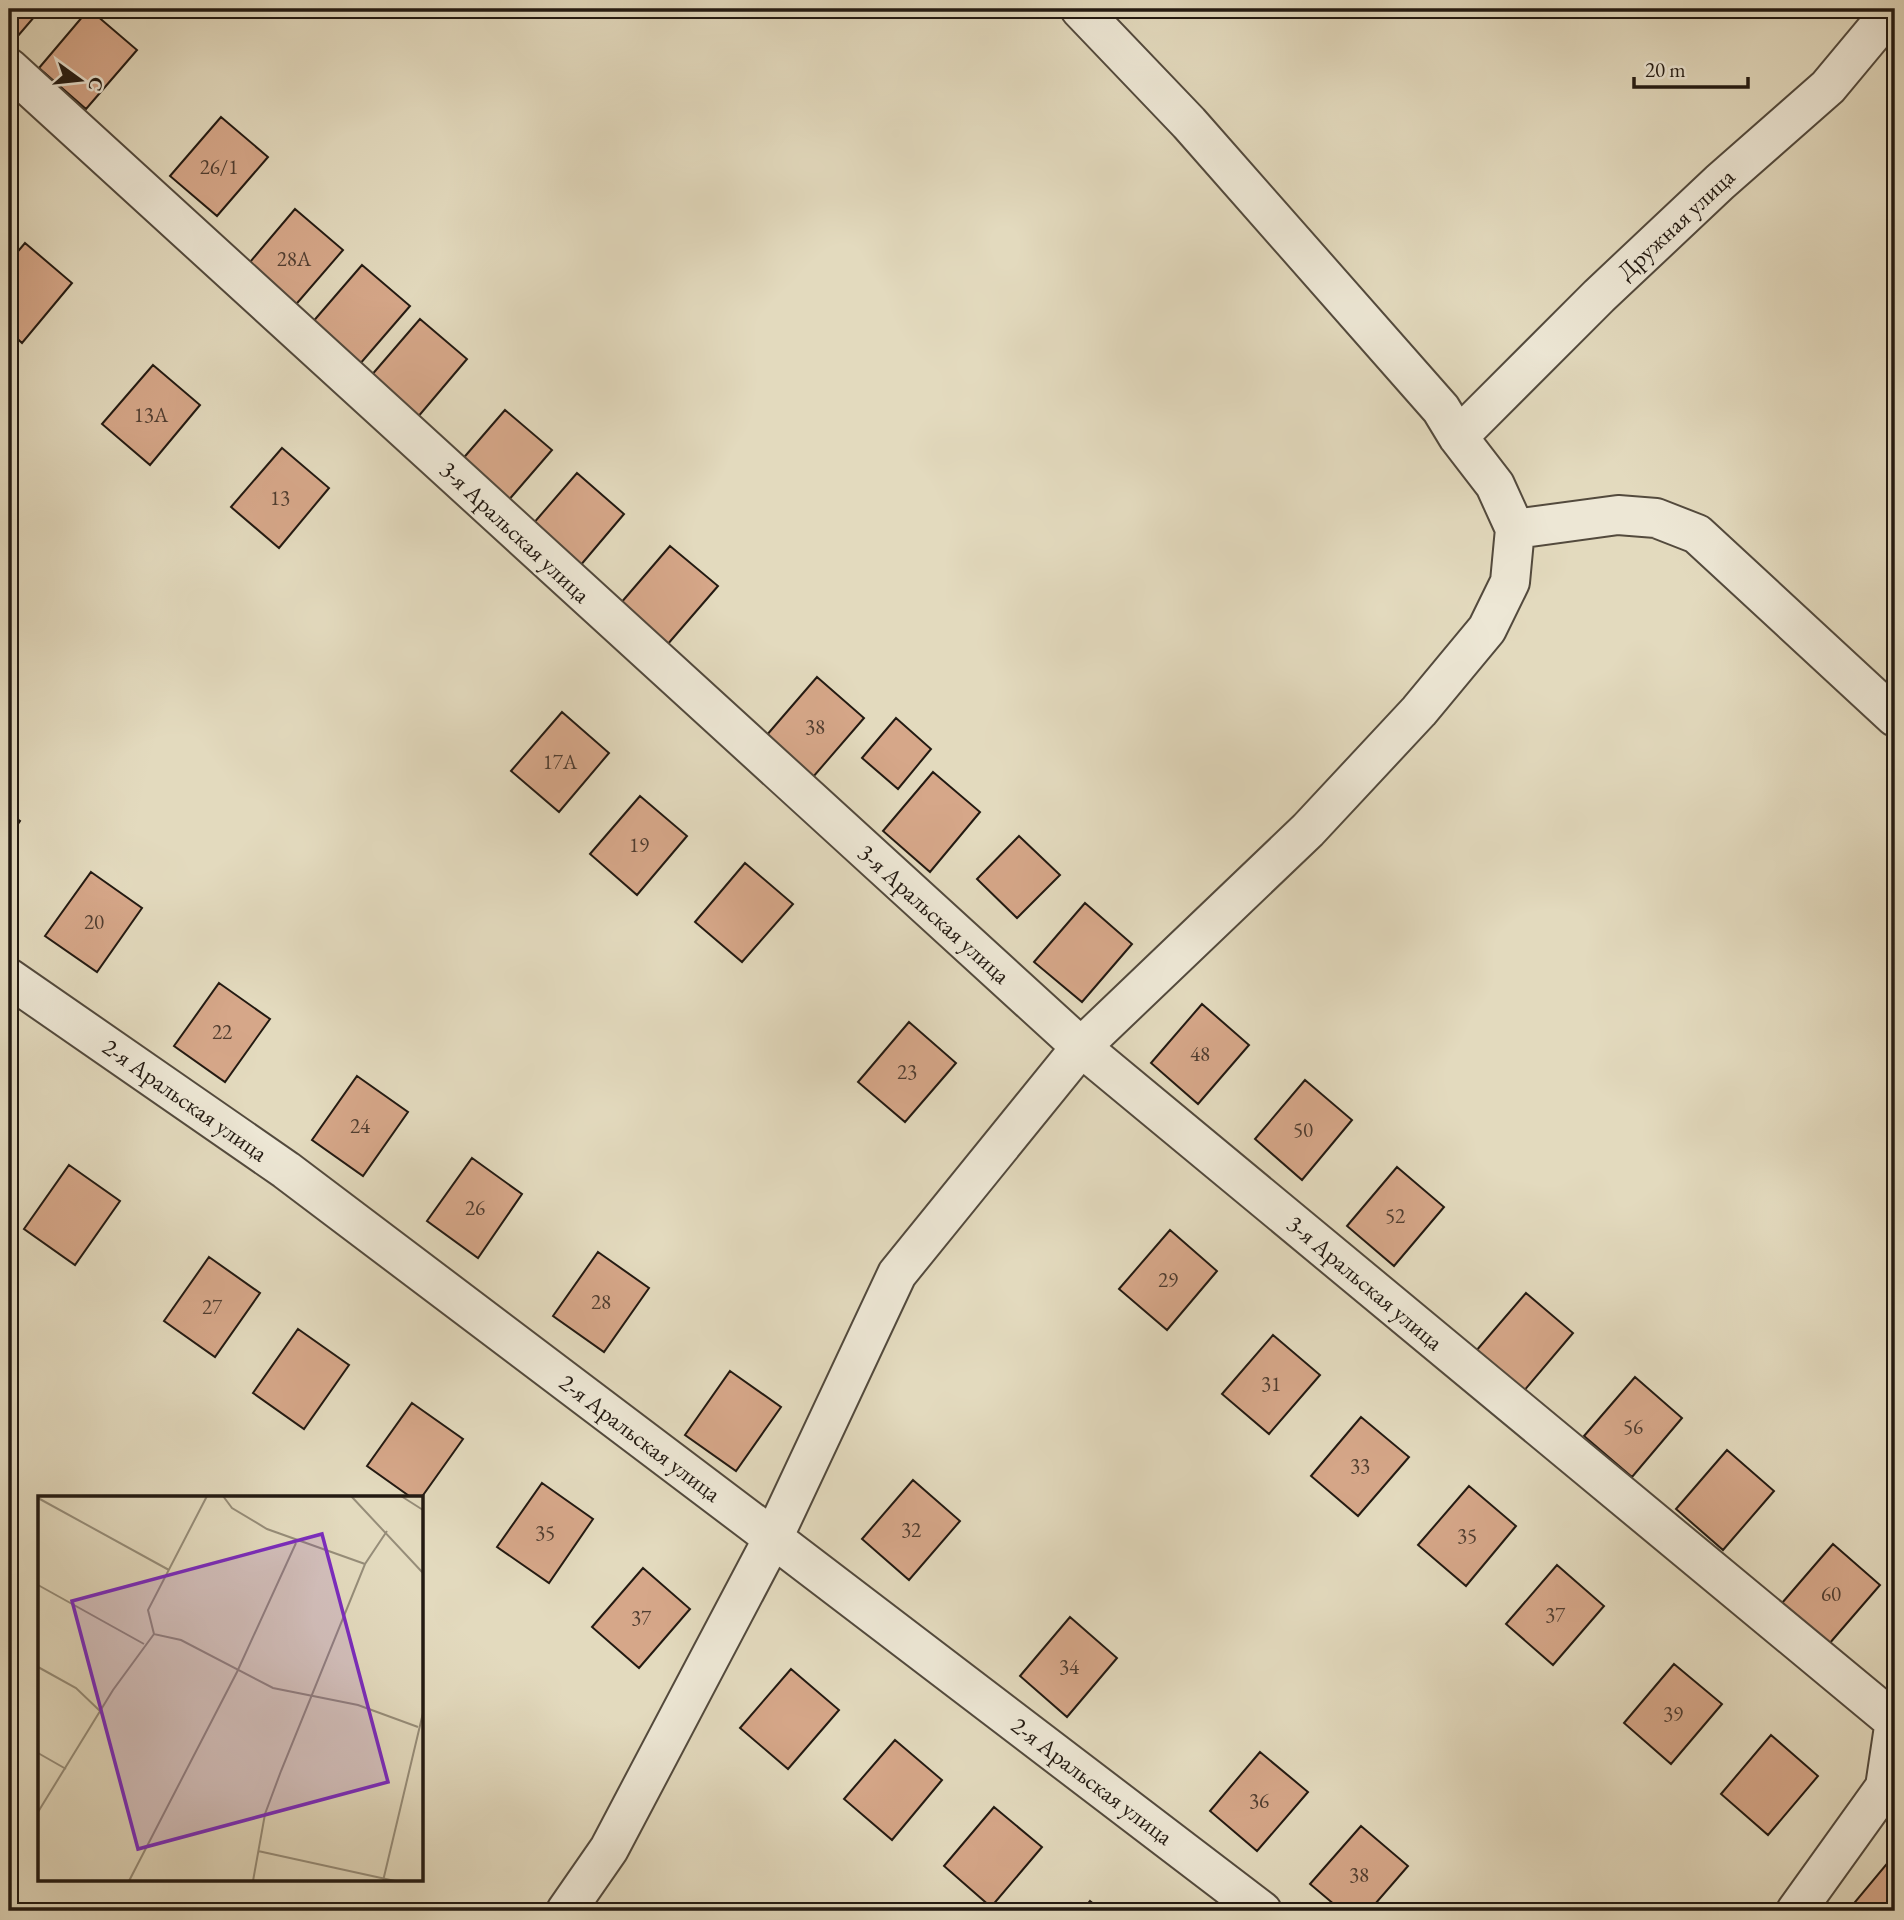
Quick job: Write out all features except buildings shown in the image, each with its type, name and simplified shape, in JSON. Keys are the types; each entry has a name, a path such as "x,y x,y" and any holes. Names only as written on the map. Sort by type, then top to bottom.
{"street":[{"path":"566,1911 609,1849 773,1538 897,1274 1081,1047 1308,830 1419,711 1487,629 1510,582 1515,529 1495,485 1441,410 1189,123 1080,9"},
{"name":"Дружная улица","path":"1458,437 1599,296 1720,182 1828,87 1893,9"},
{"name":"3-я Аральская улица","path":"9,68 1081,1047 1895,1721"},
{"path":"1515,529 1618,515 1656,518 1697,534 1895,717"},
{"name":"2-я Аральская улица","path":"9,978 286,1170 1262,1911"},
{"path":"1796,1911 1885,1787 1895,1721"}]}
